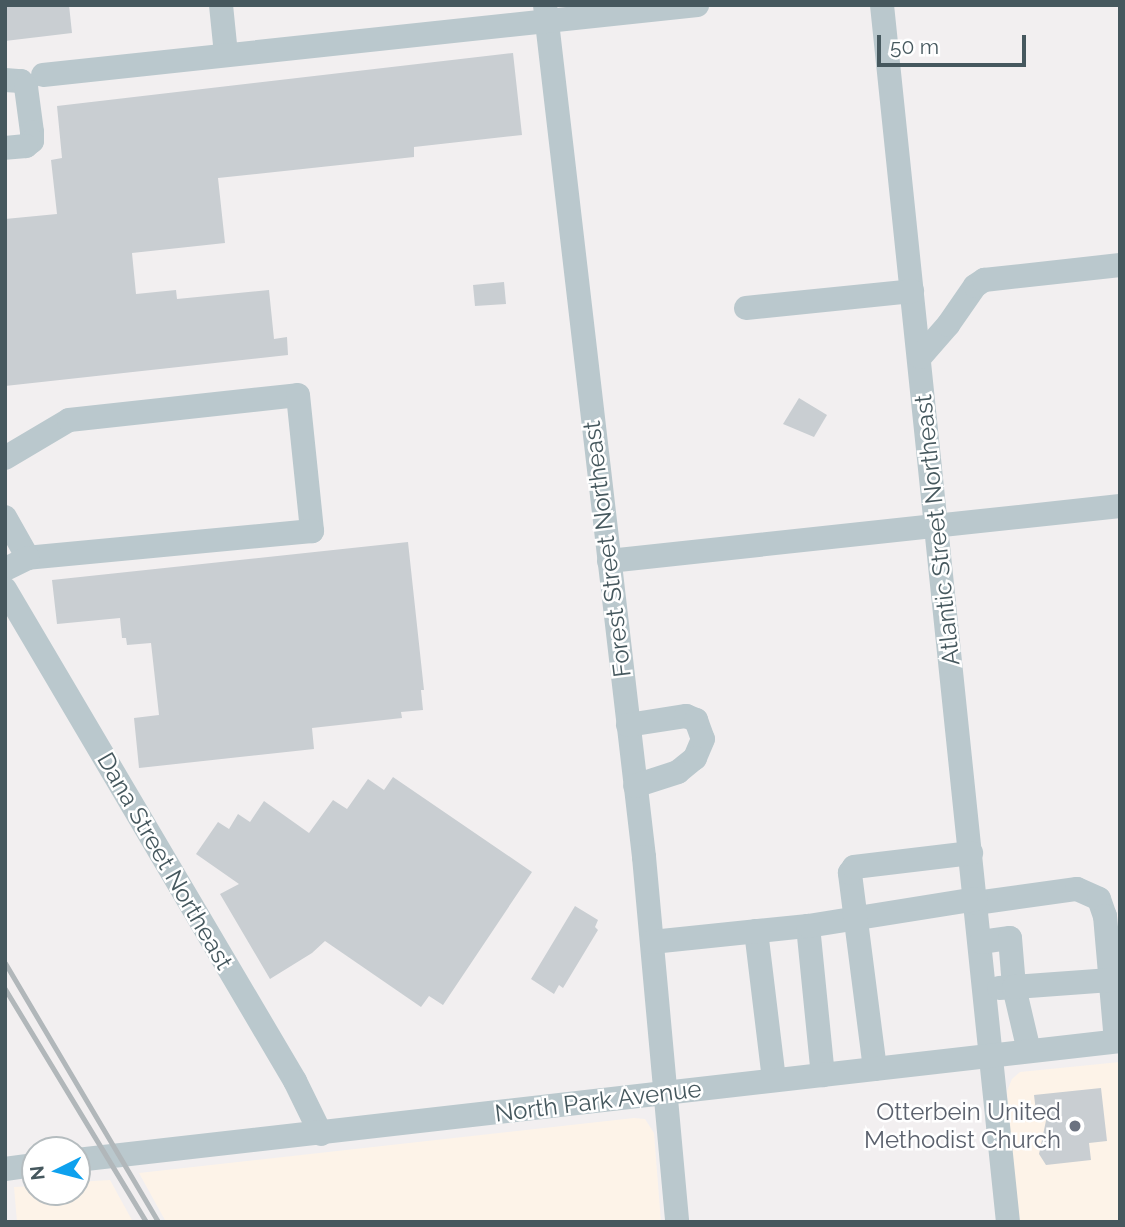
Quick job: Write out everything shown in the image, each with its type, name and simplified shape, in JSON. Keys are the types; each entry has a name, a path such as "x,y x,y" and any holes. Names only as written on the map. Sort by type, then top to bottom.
{"street":[{"path":"221,5 226,54"},
{"path":"43,75 545,13 697,5"},
{"name":"Atlantic Street Northeast","path":"882,5 993,1055 1008,1222"},
{"name":"Forest Street Northeast","path":"545,13 635,786 668,1092 677,1222"},
{"path":"5,80 21,81 26,87 32,132 32,141 26,146 5,148"},
{"path":"920,357 948,325 975,286 984,280 1120,265"},
{"path":"746,308 912,290"},
{"path":"5,458 69,420 298,396 312,531 28,558 5,569"},
{"path":"608,561 1120,506"},
{"path":"5,517 28,558"},
{"name":"Dana Street Northeast","path":"5,589 295,1081 321,1134"},
{"path":"628,725 686,716 696,720 703,739 695,758 678,772 635,786"},
{"path":"875,1069 850,881 854,867 971,853"},
{"path":"652,942 808,926 856,917 1077,889 1099,899 1105,916 1118,1041"},
{"path":"808,926 823,1074"},
{"path":"756,931 774,1080"},
{"path":"981,942 1010,938 1014,987 1029,1051"},
{"path":"986,989 1111,980"},
{"name":"North Park Avenue","path":"91,1159 1118,1041"}],"shaded area":[{"path":"1120,1062 1120,1222 1017,1222 1007,1091 1012,1079 1020,1072"},
{"path":"634,1118 645,1119 654,1133 661,1222 166,1222 139,1173"},
{"path":"110,1180 133,1222 17,1222 14,1187 21,1187 21,1206 91,1206 91,1181"}],"building":[{"path":"5,5 69,5 72,33 5,41"},
{"path":"513,53 522,135 414,147 414,157 218,178 225,243 132,253 136,294 176,290 177,299 269,290 274,339 287,337 288,355 5,386 5,219 57,214 51,160 62,158 57,106"},
{"path":"504,282 506,304 475,306 473,285"},
{"path":"799,398 827,415 814,437 783,424"},
{"path":"408,542 424,690 421,690 423,710 401,712 402,718 312,728 314,749 139,768 134,718 159,715 151,643 127,645 126,638 122,638 120,618 57,624 52,580"},
{"path":"393,777 532,872 443,1005 429,996 421,1007 325,941 312,953 270,979 220,894 239,884 196,854 218,822 229,829 238,814 250,822 264,801 309,833 333,800 347,809 368,779 384,790"},
{"path":"575,906 598,920 595,927 598,930 563,988 559,985 554,994 531,979"},
{"name":"Otterbein United Methodist Church","path":"1101,1088 1107,1141 1089,1143 1091,1160 1046,1165 1039,1154 1048,1111 1036,1112 1034,1095"}],"railway":[{"path":"5,963 158,1222"},
{"path":"5,989 146,1222"}],"place":[{"name":"Otterbein United Methodist Church","path":"1075,1126"}]}
